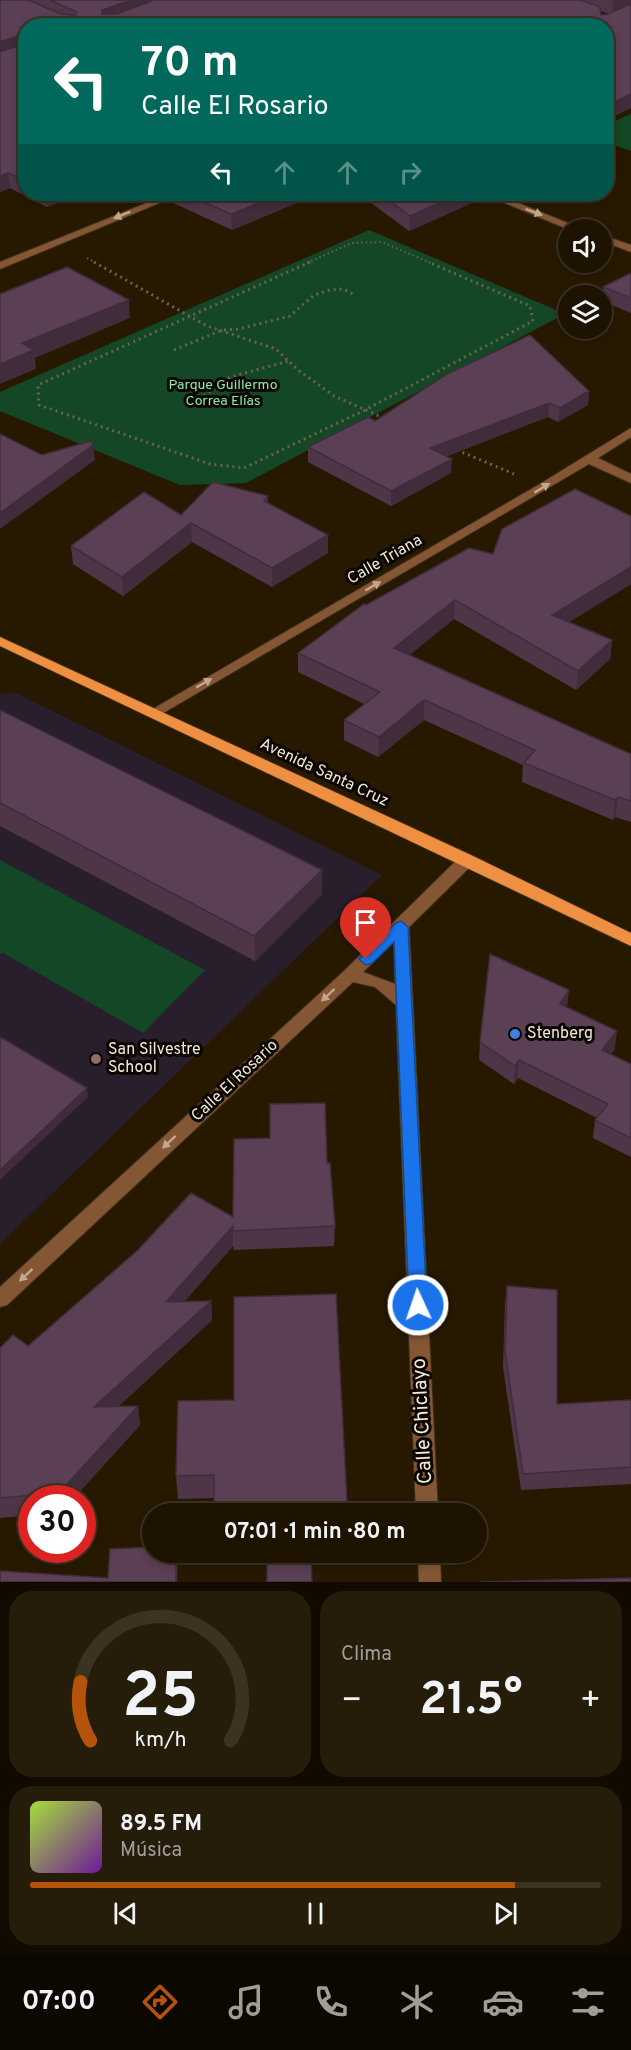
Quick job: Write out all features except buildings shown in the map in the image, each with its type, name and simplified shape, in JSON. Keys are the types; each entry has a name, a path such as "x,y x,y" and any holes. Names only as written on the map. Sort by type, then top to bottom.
{"main road":[{"name":"Avenida Santa Cruz","path":"0,641 467,860 631,940"}],"street":[{"path":"0,266 158,201"},
{"path":"506,201 558,221"},
{"path":"612,242 631,249"},
{"name":"Calle Triana","path":"153,713 544,487 631,432"},
{"path":"589,459 631,479"},
{"name":"Calle El Rosario","path":"0,1299 349,976 467,860"},
{"name":"Calle Chiclayo","path":"401,927 427,1503"},
{"path":"349,976 377,980 399,995 405,1005"},
{"path":"429,1563 430,1582"}],"path":[{"path":"58,241 188,315 276,349 334,396 386,419"},
{"path":"382,242 530,306 533,321 365,410 244,468 210,464 39,405 38,385 188,315 352,243 382,242"},
{"path":"174,350 222,330 239,329 290,316 314,295 330,290 343,289 355,295"},
{"path":"187,402 201,398 230,377 289,361"},
{"path":"449,446 544,487"}],"shaded area":[{"name":"San Silvestre School","path":"16,693 382,875 0,1244 0,694"}],"green space":[{"path":"631,114 631,151 614,145 614,121"},
{"name":"Parque Guillermo Correa Elías","path":"369,230 556,310 557,318 246,483 180,485 0,411 0,392"},
{"path":"0,860 205,970 143,1033 3,953 0,954"}],"place":[{"name":"Stenberg","path":"515,1034"},
{"name":"San Silvestre School","path":"96,1059"}],"route":[{"path":"366,959 401,927 418,1305"}]}
